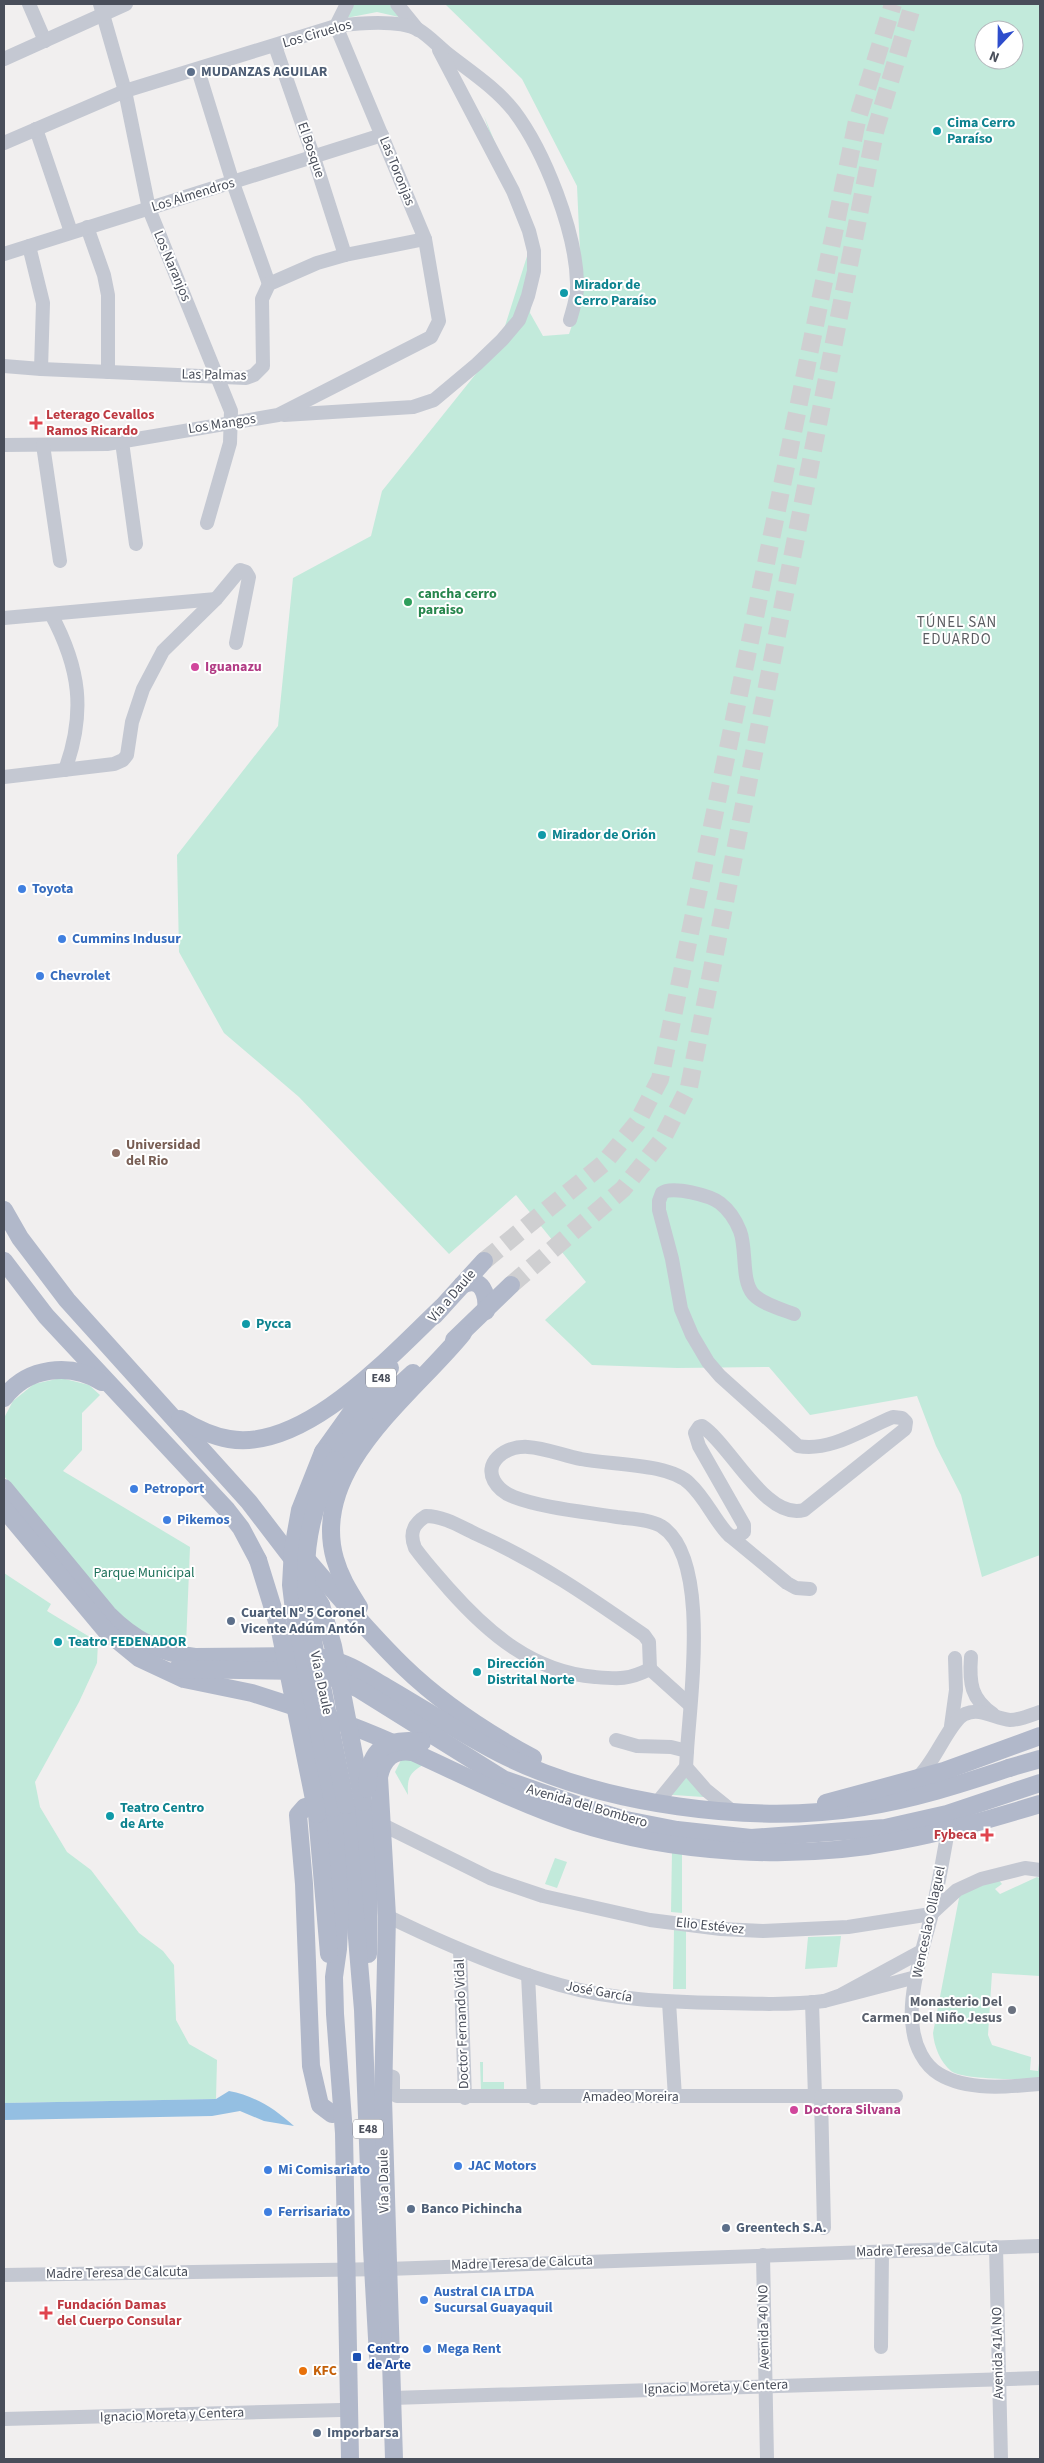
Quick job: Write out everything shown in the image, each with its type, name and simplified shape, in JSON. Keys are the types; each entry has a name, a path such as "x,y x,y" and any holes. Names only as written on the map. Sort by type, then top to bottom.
{"main road":[{"path":"4,1210 20,1238 67,1300 250,1502 273,1522 402,1666 453,1708 527,1754 581,1784"},
{"name":"Vía a Daule","path":"342,2459 344,2134 334,1977 328,1949 345,1806 309,1623 304,1584 306,1548 313,1516 326,1478 329,1456 353,1410 484,1260"},
{"name":"Vía a Daule","path":"4,1261 46,1316 174,1456 196,1474 241,1528 258,1560 280,1631 345,1806"},
{"path":"462,1285 473,1282 482,1286 486,1295 486,1311"},
{"name":"Vía a Daule","path":"329,1456 377,1404 463,1333 512,1285"},
{"path":"171,1414 203,1431 229,1439 256,1439 286,1430 336,1403 442,1307"},
{"path":"385,1647 339,1572 331,1542 332,1517 347,1472 369,1436 389,1412 440,1361 463,1333"},
{"path":"4,1398 25,1379 34,1374 52,1370 84,1373 113,1389"},
{"path":"4,1488 108,1614 134,1637 147,1645 179,1655 284,1656 329,1659 365,1675 500,1754 530,1767 581,1784"},
{"name":"Vía a Daule","path":"250,1502 298,1566 321,1605 332,1646 363,2010 372,2249 382,2266 392,2398 394,2459"},
{"name":"Avenida del Bombero","path":"4,1509 111,1636 139,1658 157,1668 184,1679 274,1700 420,1748 521,1802 576,1822 677,1845 750,1853 823,1851 895,1842 948,1830 1040,1804"},
{"name":"Avenida del Bombero","path":"157,1668 302,1671 330,1676 359,1689 504,1779 542,1794 626,1820 677,1830 751,1838 885,1828 947,1814 1040,1784"},
{"name":"Avenida del Bombero","path":"793,1813 915,1779 1037,1738"},
{"path":"377,1820 345,1806 380,1749 402,1740 504,1779"},
{"name":"Vía a Daule","path":"363,2010 370,1886 377,1820 379,1777 383,1763 393,1753 420,1748"},
{"name":"Avenida del Bombero","path":"581,1784 656,1804 732,1811 793,1813 861,1807 902,1800 947,1789 1009,1768 1040,1760"},
{"path":"332,2114 320,2105 311,2066 304,1884 298,1815 304,1807 364,1796 372,1798 377,1820"},
{"name":"Vía a Daule","path":"377,1820 387,1916 382,2266 383,2459"},
{"name":"Vía a Daule","path":"335,2014 328,2037 342,2269 350,2459"}],"street":[{"path":"29,4 45,41"},
{"path":"4,59 45,41 102,9 126,4"},
{"path":"336,26 347,4"},
{"path":"397,4 418,30"},
{"name":"Los Naranjos","path":"102,9 125,91 149,209 231,411 232,423 226,458 207,524"},
{"name":"Los Ciruelos","path":"4,143 125,91 336,26 362,22 389,24 418,30 485,83 514,111 535,144 554,183 573,252 578,284 570,320"},
{"name":"Las Toronjas","path":"336,26 425,239 439,321 431,337 424,341"},
{"path":"278,415 413,407 434,400 477,364 502,340 518,320 528,296 534,271 534,251 529,231 513,191 436,45"},
{"name":"El Bosque","path":"275,46 345,255"},
{"path":"198,70 233,183 269,284 317,263 345,255 425,239"},
{"path":"36,129 71,232"},
{"name":"Los Almendros","path":"4,254 314,158 382,135"},
{"path":"87,227 104,274 108,295 108,372"},
{"path":"29,246 43,303 41,369"},
{"name":"Las Palmas","path":"4,366 246,378 254,375 263,366 262,299 269,284"},
{"name":"Los Mangos","path":"4,445 107,444 278,415 424,341"},
{"path":"122,442 136,544"},
{"path":"43,445 60,562"},
{"path":"4,777 114,764 123,760 129,748 132,722 143,689 163,651 216,599 240,570 246,572 249,577 236,643"},
{"path":"4,618 216,599"},
{"path":"52,614 72,660 78,696 76,733 65,770"},
{"path":"729,1535 736,1537 742,1534 744,1525 699,1446 695,1435 698,1427 705,1427 773,1502 786,1509 797,1511 804,1510 823,1496 905,1429 907,1424 902,1418 893,1417 829,1445 801,1447 795,1444 732,1388 708,1362 692,1335 681,1308 672,1258 659,1210 659,1201 662,1193 674,1189 719,1202 732,1217 740,1231 744,1242 747,1281 753,1295 794,1314"},
{"path":"656,1804 686,1767 688,1751 695,1639 685,1558 669,1532 650,1522 516,1498 497,1487 492,1477 493,1466 503,1453 530,1447 546,1449 587,1460 665,1471 681,1477 691,1484 729,1535 787,1583 796,1588 810,1589"},
{"path":"650,1670 625,1680 588,1677 566,1672 522,1654 492,1634 472,1615 421,1557 411,1539 412,1531 420,1520 426,1516 441,1518 511,1550 564,1579 644,1635 649,1642 650,1670 690,1706"},
{"path":"971,1657 971,1689 979,1703 996,1716"},
{"path":"951,1729 955,1710 955,1658"},
{"path":"915,1779 931,1764 951,1729 964,1714 978,1712 1011,1720 1040,1712"},
{"path":"1037,1738 1040,1760"},
{"path":"616,1740 637,1746 671,1747 688,1751"},
{"path":"686,1767 706,1790 732,1811"},
{"name":"Elio Estévez","path":"377,1820 436,1852 506,1884 543,1896 650,1920 721,1929 763,1931 848,1927 931,1914"},
{"name":"Wenceslao Ollaguel","path":"948,1830 916,1977 912,2028 917,2046 924,2059 938,2074 959,2083 986,2086 1040,2084"},
{"path":"931,1914 957,1890 981,1879 1025,1868 1040,1870"},
{"name":"José García","path":"387,1916 460,1950 528,1975 588,1991 669,2002 818,2001 916,1977"},
{"name":"Doctor Fernando Vidal","path":"460,1950 465,2098"},
{"name":"José García","path":"818,2001 841,1995 922,1951"},
{"path":"528,1975 534,2098"},
{"path":"818,2001 818,2097 824,2228"},
{"path":"669,2002 674,2097"},
{"name":"Amadeo Moreira","path":"384,2074 393,2077 393,2094 397,2096 465,2098 896,2096"},
{"name":"Madre Teresa de Calcuta","path":"4,2276 342,2269 382,2266 1040,2246"},
{"name":"Avenida 41A NO","path":"996,2247 1001,2459"},
{"path":"880,2347 882,2252"},
{"name":"Avenida 40 NO","path":"763,2255 767,2459"},
{"name":"Ignacio Moreta y Centera","path":"392,2398 1040,2378"},
{"name":"Ignacio Moreta y Centera","path":"4,2419 341,2410"}],"green space":[{"path":"351,4 389,4 399,17 377,12 346,18"},
{"path":"445,4 1040,4 1040,1555 982,1577 961,1495 936,1446 917,1396 810,1415 769,1367 677,1368 592,1365 545,1320 586,1282 516,1195 449,1254 299,1097 224,1033 179,952 177,855 278,726 293,578 371,536 382,491 499,345 529,250 484,116 538,246 530,313 543,336 569,334 582,296 577,186 522,79"},
{"name":"Parque Municipal","path":"61,1378 89,1385 100,1395 82,1413 82,1450 63,1471 190,1547 186,1645 149,1639 122,1618 4,1476 4,1418 13,1401 34,1384"},
{"path":"4,1573 51,1604 47,1611 98,1642 97,1663 79,1702 35,1782 40,1807 67,1852 91,1870 139,1933 163,1951 174,1965 176,2020 189,2044 217,2060 216,2099 4,2103"},
{"path":"411,1753 423,1765 410,1777 408,1795 395,1772 401,1760"},
{"path":"689,1767 718,1798 659,1794"},
{"path":"672,1851 682,1851 682,1913 671,1912"},
{"path":"555,1858 567,1862 557,1888 545,1884"},
{"path":"1037,1877 1040,1878 1040,1976 992,1973 988,2035 992,2045 1031,2057 1030,2070 1038,2071 1040,2056 1040,2080 980,2078 958,2074 951,2071 941,2058 936,2048 933,2033 960,1893 998,1879 1002,1884 995,1889 1000,1894"},
{"path":"674,1930 686,1931 686,1989 673,1989"},
{"path":"841,1936 837,1967 805,1969 808,1937"},
{"path":"480,2062 483,2062 483,2082 504,2082 504,2090 481,2090"}],"water":[{"path":"229,2091 247,2096 264,2104 294,2126 264,2121 240,2111 212,2116 4,2120 4,2103 216,2099"}],"tunnel":[{"path":"484,1261 603,1164 637,1123 660,1079 857,121 893,4"},
{"path":"511,1285 623,1189 662,1140 689,1087 875,132 913,4"}],"place":[{"name":"MUDANZAS AGUILAR","path":"191,72"},
{"name":"Cima Cerro Paraíso","path":"937,131"},
{"name":"Mirador de Cerro Paraíso","path":"564,293"},
{"name":"Leterago Cevallos Ramos Ricardo","path":"36,423"},
{"name":"cancha cerro paraiso","path":"408,602"},
{"name":"Iguanazu","path":"195,667"},
{"name":"Mirador de Orión","path":"542,835"},
{"name":"Toyota","path":"22,889"},
{"name":"Cummins Indusur","path":"62,939"},
{"name":"Chevrolet","path":"40,976"},
{"name":"Universidad del Rio","path":"116,1153"},
{"name":"Pycca","path":"246,1324"},
{"name":"Petroport","path":"134,1489"},
{"name":"Pikemos","path":"167,1520"},
{"name":"Cuartel Nº 5 Coronel Vicente Adúm Antón","path":"231,1621"},
{"name":"Teatro FEDENADOR","path":"58,1642"},
{"name":"Dirección Distrital Norte","path":"477,1672"},
{"name":"Teatro Centro de Arte","path":"110,1816"},
{"name":"Fybeca","path":"987,1835"},
{"name":"Monasterio Del Carmen Del Niño Jesus","path":"1012,2010"},
{"name":"Doctora Silvana","path":"794,2110"},
{"name":"JAC Motors","path":"458,2166"},
{"name":"Mi Comisariato","path":"268,2170"},
{"name":"Banco Pichincha","path":"411,2209"},
{"name":"Ferrisariato","path":"268,2212"},
{"name":"Greentech S.A.","path":"726,2228"},
{"name":"Austral CIA LTDA Sucursal Guayaquil","path":"424,2300"},
{"name":"Fundación Damas del Cuerpo Consular","path":"46,2313"},
{"name":"Mega Rent","path":"427,2349"},
{"name":"Centro de Arte","path":"357,2357"},
{"name":"KFC","path":"303,2371"},
{"name":"Imporbarsa","path":"317,2433"}],"district":[{"name":"TÚNEL SAN EDUARDO","path":"957,630"}]}
